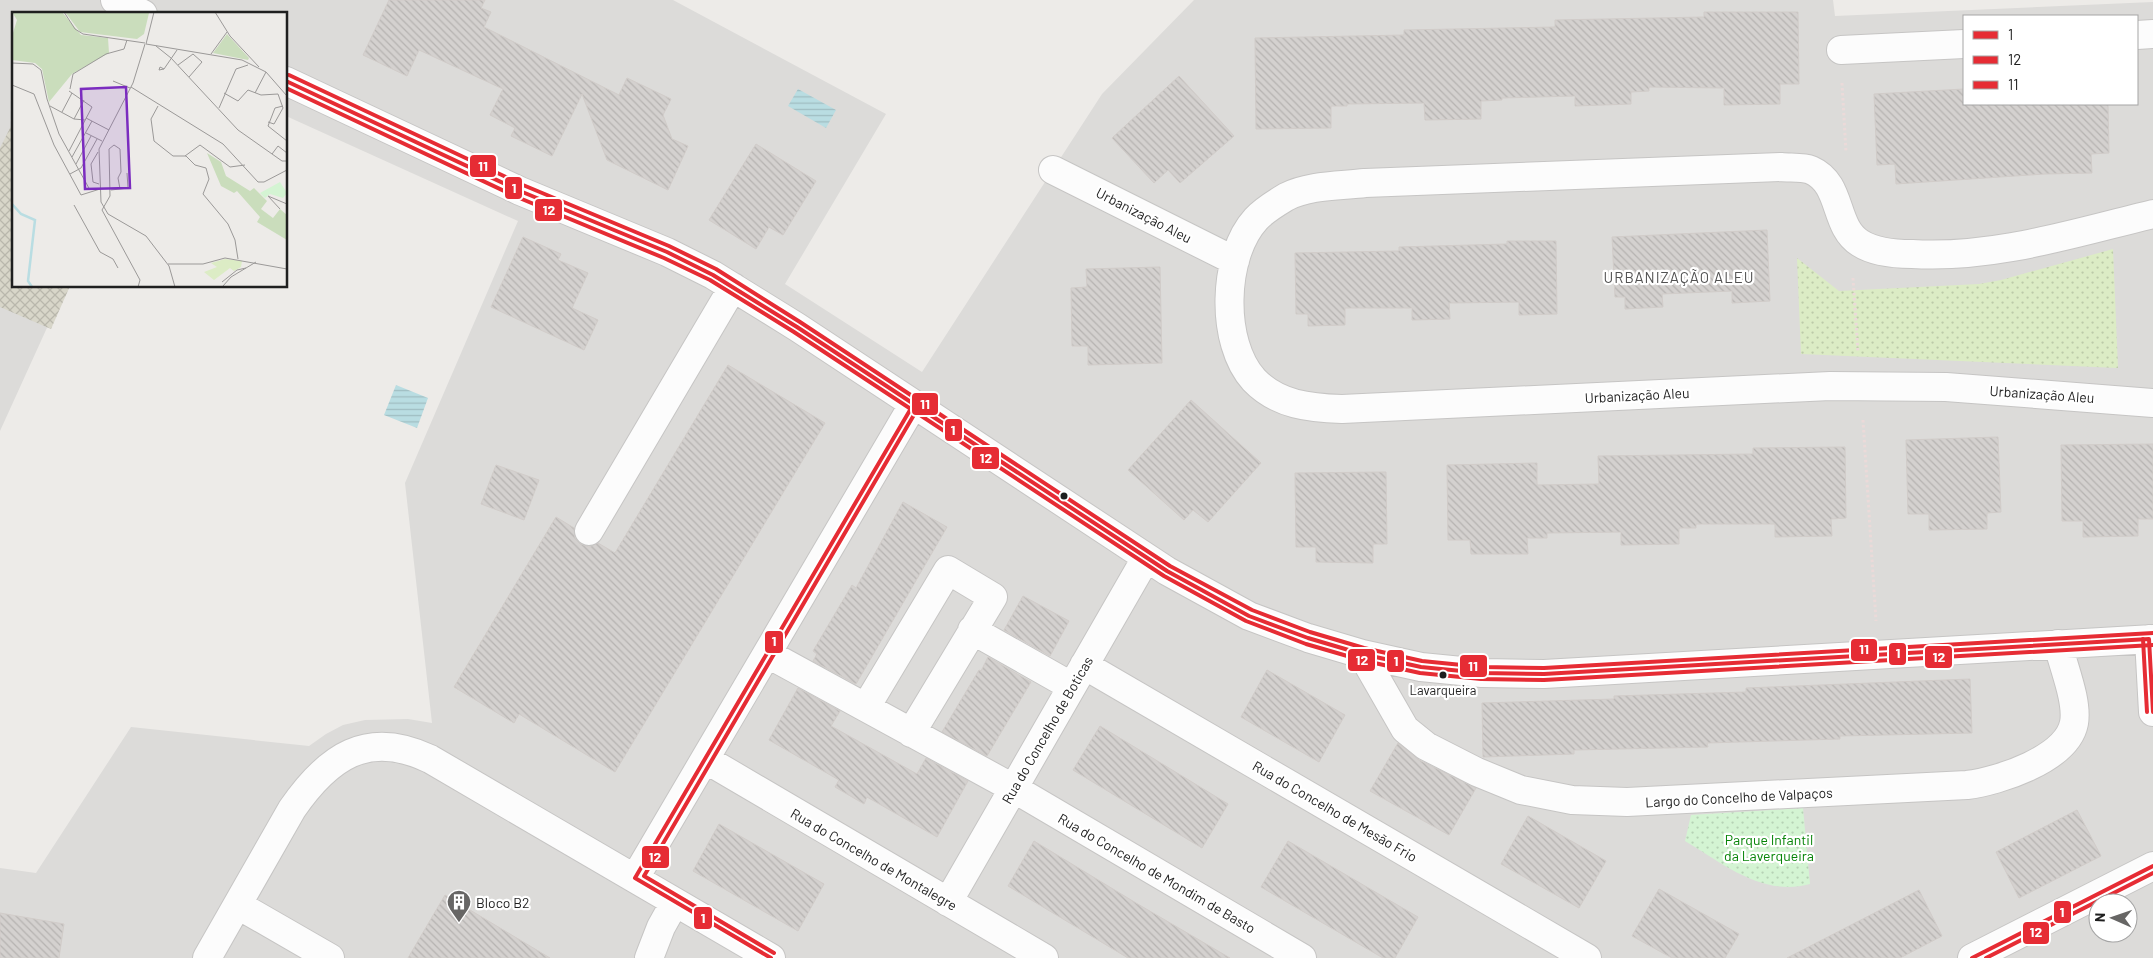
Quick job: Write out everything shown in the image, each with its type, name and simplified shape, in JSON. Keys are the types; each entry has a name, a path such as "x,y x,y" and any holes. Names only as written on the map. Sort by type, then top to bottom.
{"street":[{"path":"116,0 139,12"},
{"path":"2138,35 2153,34"},
{"path":"1841,50 1963,44"},
{"path":"288,82 520,191 667,252 734,287 1146,558 1249,616 1308,638 1362,654 1437,669 1521,674 2151,639 2153,712"},
{"name":"Urbanização Aleu","path":"2153,214 2047,240 1986,252 1928,255 1880,251 1860,244 1850,233 1841,216 1833,189 1826,181 1810,170 1781,167 1328,186 1289,196 1255,219 1244,238 1235,260 1230,312 1234,341 1241,361 1255,380 1275,395 1293,404 1317,408 1342,409 1830,386 1946,387 2153,403"},
{"name":"Urbanização Aleu","path":"1053,170 1235,260"},
{"path":"589,531 734,287"},
{"path":"635,878 913,405"},
{"name":"Rua do Concelho de Boticas","path":"948,902 1146,558"},
{"path":"866,707 948,570 993,597 911,732"},
{"name":"Rua do Concelho de Mesão Frio","path":"972,630 1078,676 1587,958"},
{"name":"Largo do Concelho de Valpaços","path":"1362,654 1405,729 1426,746 1477,772 1521,790 1572,800 1627,802 1967,785 2001,778 2044,757 2065,742 2072,729 2074,706 2058,644"},
{"name":"Rua do Concelho de Mondim de Basto","path":"768,654 1013,788 1302,958"},
{"path":"208,958 305,791 335,762 354,751 375,746 395,746 430,758 771,958"},
{"name":"Rua do Concelho de Montalegre","path":"705,759 1044,958"},
{"path":"1972,958 2153,866"},
{"path":"649,958 661,926 675,902"},
{"path":"238,905 289,948 330,958"}],"shaded area":[{"path":"0,0 673,0 886,114 785,284 922,372 1102,94 1194,0 1833,0 1835,16 2153,2 2153,958 0,958 0,868 36,873 131,727 309,746 343,725 365,720 408,719 432,723 405,483 518,221 288,117 288,12 12,12 12,288 65,288 0,431"},
{"path":"12,124 12,288 69,288 51,329 0,307 0,148"}],"green space":[{"path":"2113,249 2118,368 1801,354 1797,258 1839,291 1979,284 2001,280"},
{"name":"Parque Infantil da Laverqueira","path":"1803,808 1810,884 1792,887 1760,882 1729,868 1685,841 1691,815"}],"water":[{"path":"798,89 836,110 826,128 788,106"},
{"path":"396,385 428,398 417,428 384,415"}],"building":[{"path":"389,0 485,0 481,8 491,12 484,27 619,95 627,78 671,99 663,115 672,139 688,146 668,190 607,160 582,94 552,156 511,136 515,128 490,115 503,89 419,50 407,76 363,55"},
{"path":"1704,12 1798,12 1799,84 1780,84 1780,104 1724,105 1724,88 1649,87 1649,91 1631,92 1631,104 1575,106 1575,96 1502,98 1502,100 1481,101 1481,119 1425,120 1424,103 1347,104 1347,106 1331,106 1331,128 1256,129 1255,38 1404,35 1404,30 1555,27 1555,20 1704,17"},
{"path":"1179,76 1234,136 1180,183 1168,170 1154,183 1112,138"},
{"path":"1963,89 1963,105 2108,105 2109,153 2091,154 2092,173 2045,174 1896,184 1895,164 1877,165 1874,94"},
{"path":"756,144 816,181 783,235 769,227 756,249 709,220"},
{"path":"1767,230 1770,301 1732,303 1732,291 1662,294 1663,307 1625,309 1625,297 1615,297 1612,237"},
{"path":"523,237 561,254 558,260 588,273 572,308 598,320 584,350 491,307"},
{"path":"1507,241 1556,241 1557,314 1519,315 1519,302 1449,303 1450,319 1412,320 1412,308 1345,308 1345,325 1308,326 1308,314 1296,314 1295,253 1399,251 1399,247 1507,244"},
{"path":"1160,267 1162,363 1088,365 1088,346 1072,346 1071,288 1087,287 1086,269"},
{"path":"728,365 825,423 615,772 519,714 514,723 454,687 556,517 574,528 575,538 581,544 589,547 598,543 615,553"},
{"path":"1191,400 1261,463 1208,522 1193,510 1184,520 1128,470"},
{"path":"1998,437 2001,512 1987,513 1987,529 1929,530 1929,514 1908,514 1906,440"},
{"path":"2153,444 2153,519 2138,519 2138,536 2083,537 2083,521 2062,521 2061,445"},
{"path":"1845,447 1846,518 1831,519 1832,536 1775,537 1775,524 1696,524 1696,528 1679,528 1679,544 1621,545 1621,532 1547,533 1547,538 1527,538 1528,554 1471,554 1470,540 1448,540 1447,465 1537,463 1537,485 1599,484 1598,456 1753,454 1753,448"},
{"path":"496,465 539,480 524,520 481,504"},
{"path":"1386,472 1387,544 1373,544 1373,563 1316,562 1316,547 1296,547 1295,473"},
{"path":"903,502 947,527 856,684 813,661 817,654 813,651 852,585 856,588"},
{"path":"1023,596 1069,621 1050,656 1004,630"},
{"path":"988,657 1031,682 987,756 942,732"},
{"path":"1267,670 1345,715 1319,762 1241,717"},
{"path":"1970,679 1972,733 1840,736 1840,739 1707,743 1708,747 1574,750 1574,754 1483,757 1482,703 1614,699 1614,696 1746,692 1746,688"},
{"path":"798,688 840,711 831,726 917,774 926,758 968,781 937,837 867,797 864,804 835,787 839,780 769,740"},
{"path":"1100,726 1228,804 1202,848 1073,770"},
{"path":"1398,743 1419,760 1476,788 1449,835 1370,791"},
{"path":"2077,810 2101,856 2019,898 1996,852"},
{"path":"1528,816 1606,861 1579,908 1501,864"},
{"path":"719,824 824,884 798,931 693,871"},
{"path":"1034,841 1230,958 1128,958 1008,886"},
{"path":"1288,841 1418,917 1395,958 1383,958 1261,887"},
{"path":"1659,889 1739,934 1725,958 1672,958 1632,936"},
{"path":"1919,890 1942,936 1900,958 1787,958"},
{"name":"Bloco B2","path":"445,895 550,958 408,958"},
{"path":"0,913 64,924 59,958 0,958"}],"transit line":[{"name":"11","path":"289,75 523,185 669,246 716,269 800,322 1170,566 1252,610 1310,632 1364,648 1422,661 1482,667 1544,668 2153,633"},
{"name":"1","path":"288,82 520,191 667,252 713,275 797,327 1167,571 1249,616 1308,638 1362,654 1421,667 1482,673 1544,674 2149,639"},
{"name":"12","path":"288,89 517,197 664,258 710,280 794,332 1164,576 1246,621 1306,644 1361,660 1420,673 1481,679 1544,680 2153,645"},
{"name":"1","path":"635,878 913,405"},
{"name":"12","path":"774,953 644,876 918,408"},
{"name":"12","path":"2143,639 2147,712"},
{"name":"1","path":"2149,639 2153,712"},
{"name":"1","path":"1972,958 2153,866"},
{"name":"12","path":"1986,958 2153,873"},
{"name":"1","path":"635,878 771,958"}],"place":[{"name":"Lavarqueira","path":"1443,675"},
{"name":"Bloco B2","path":"459,923"}],"district":[{"name":"URBANIZAÇÃO ALEU","path":"1679,277"}]}
